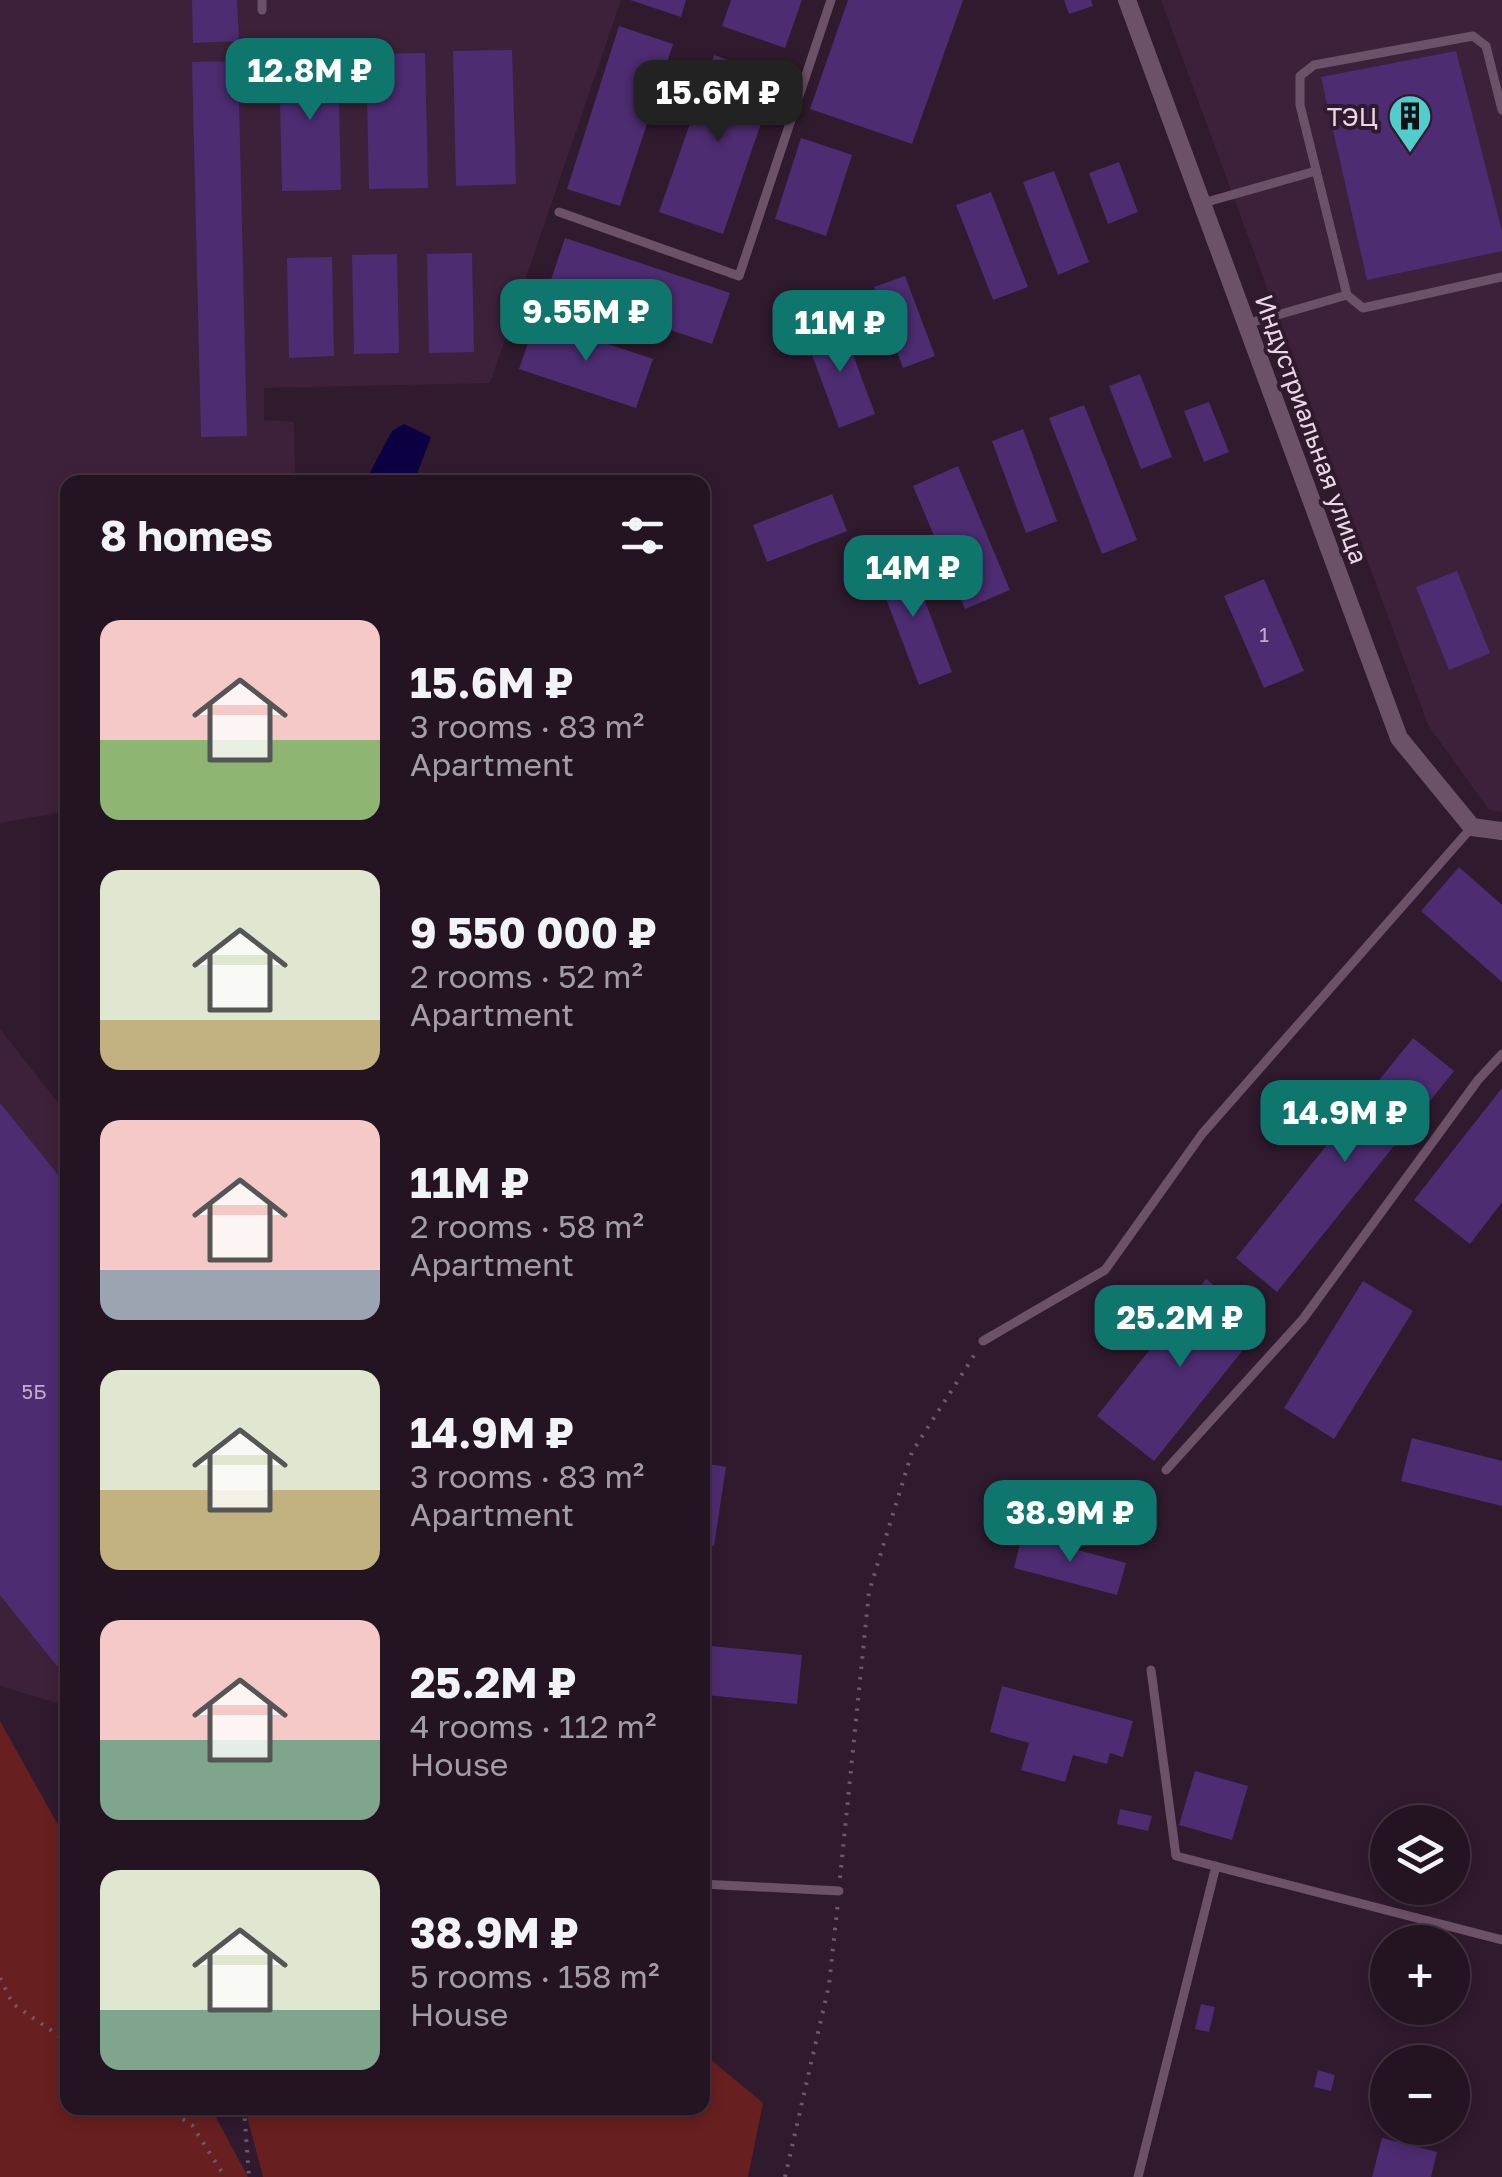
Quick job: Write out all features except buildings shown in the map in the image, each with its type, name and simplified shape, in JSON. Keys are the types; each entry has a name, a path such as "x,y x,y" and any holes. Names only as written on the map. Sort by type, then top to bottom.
{"street":[{"name":"Индустриальная улица","path":"1127,0 1399,738 1472,827"},
{"path":"1472,827 1502,831"}],"lane":[{"path":"559,212 739,276 831,0"},
{"path":"1502,110 1486,46 1473,36 1314,65 1300,76 1300,105 1347,295 1364,308 1502,277"},
{"path":"1202,203 1316,170"},
{"path":"1246,324 1347,295"},
{"path":"983,1342 1105,1270 1202,1134 1472,827"},
{"path":"1166,1470 1302,1320 1478,1080 1502,1054"},
{"path":"1150,1670 1176,1856 1502,1940"},
{"path":"1138,2177 1216,1866"},
{"path":"710,1884 839,1891"}],"path":[{"path":"785,2177 829,1985 869,1592 912,1452 983,1342"},
{"path":"0,1978 13,2004 60,2036"},
{"path":"176,2115 192,2125 224,2177"},
{"path":"245,2115 249,2177"}],"shaded area":[{"path":"0,0 621,0 490,383 264,388 264,420 294,422 295,475 60,475 60,812 0,823"},
{"path":"1161,0 1502,0 1502,812 1489,810 1428,725"},
{"path":"404,424 431,437 417,475 369,475 392,431"},
{"path":"0,1029 60,1105 60,1704 0,1686"},
{"path":"0,1721 60,1828 60,2115 215,2115 248,2177 0,2177"},
{"path":"710,2059 763,2103 748,2177 263,2177 247,2115 710,2115"}],"place":[{"name":"ТЭЦ","path":"1410,154"}]}
